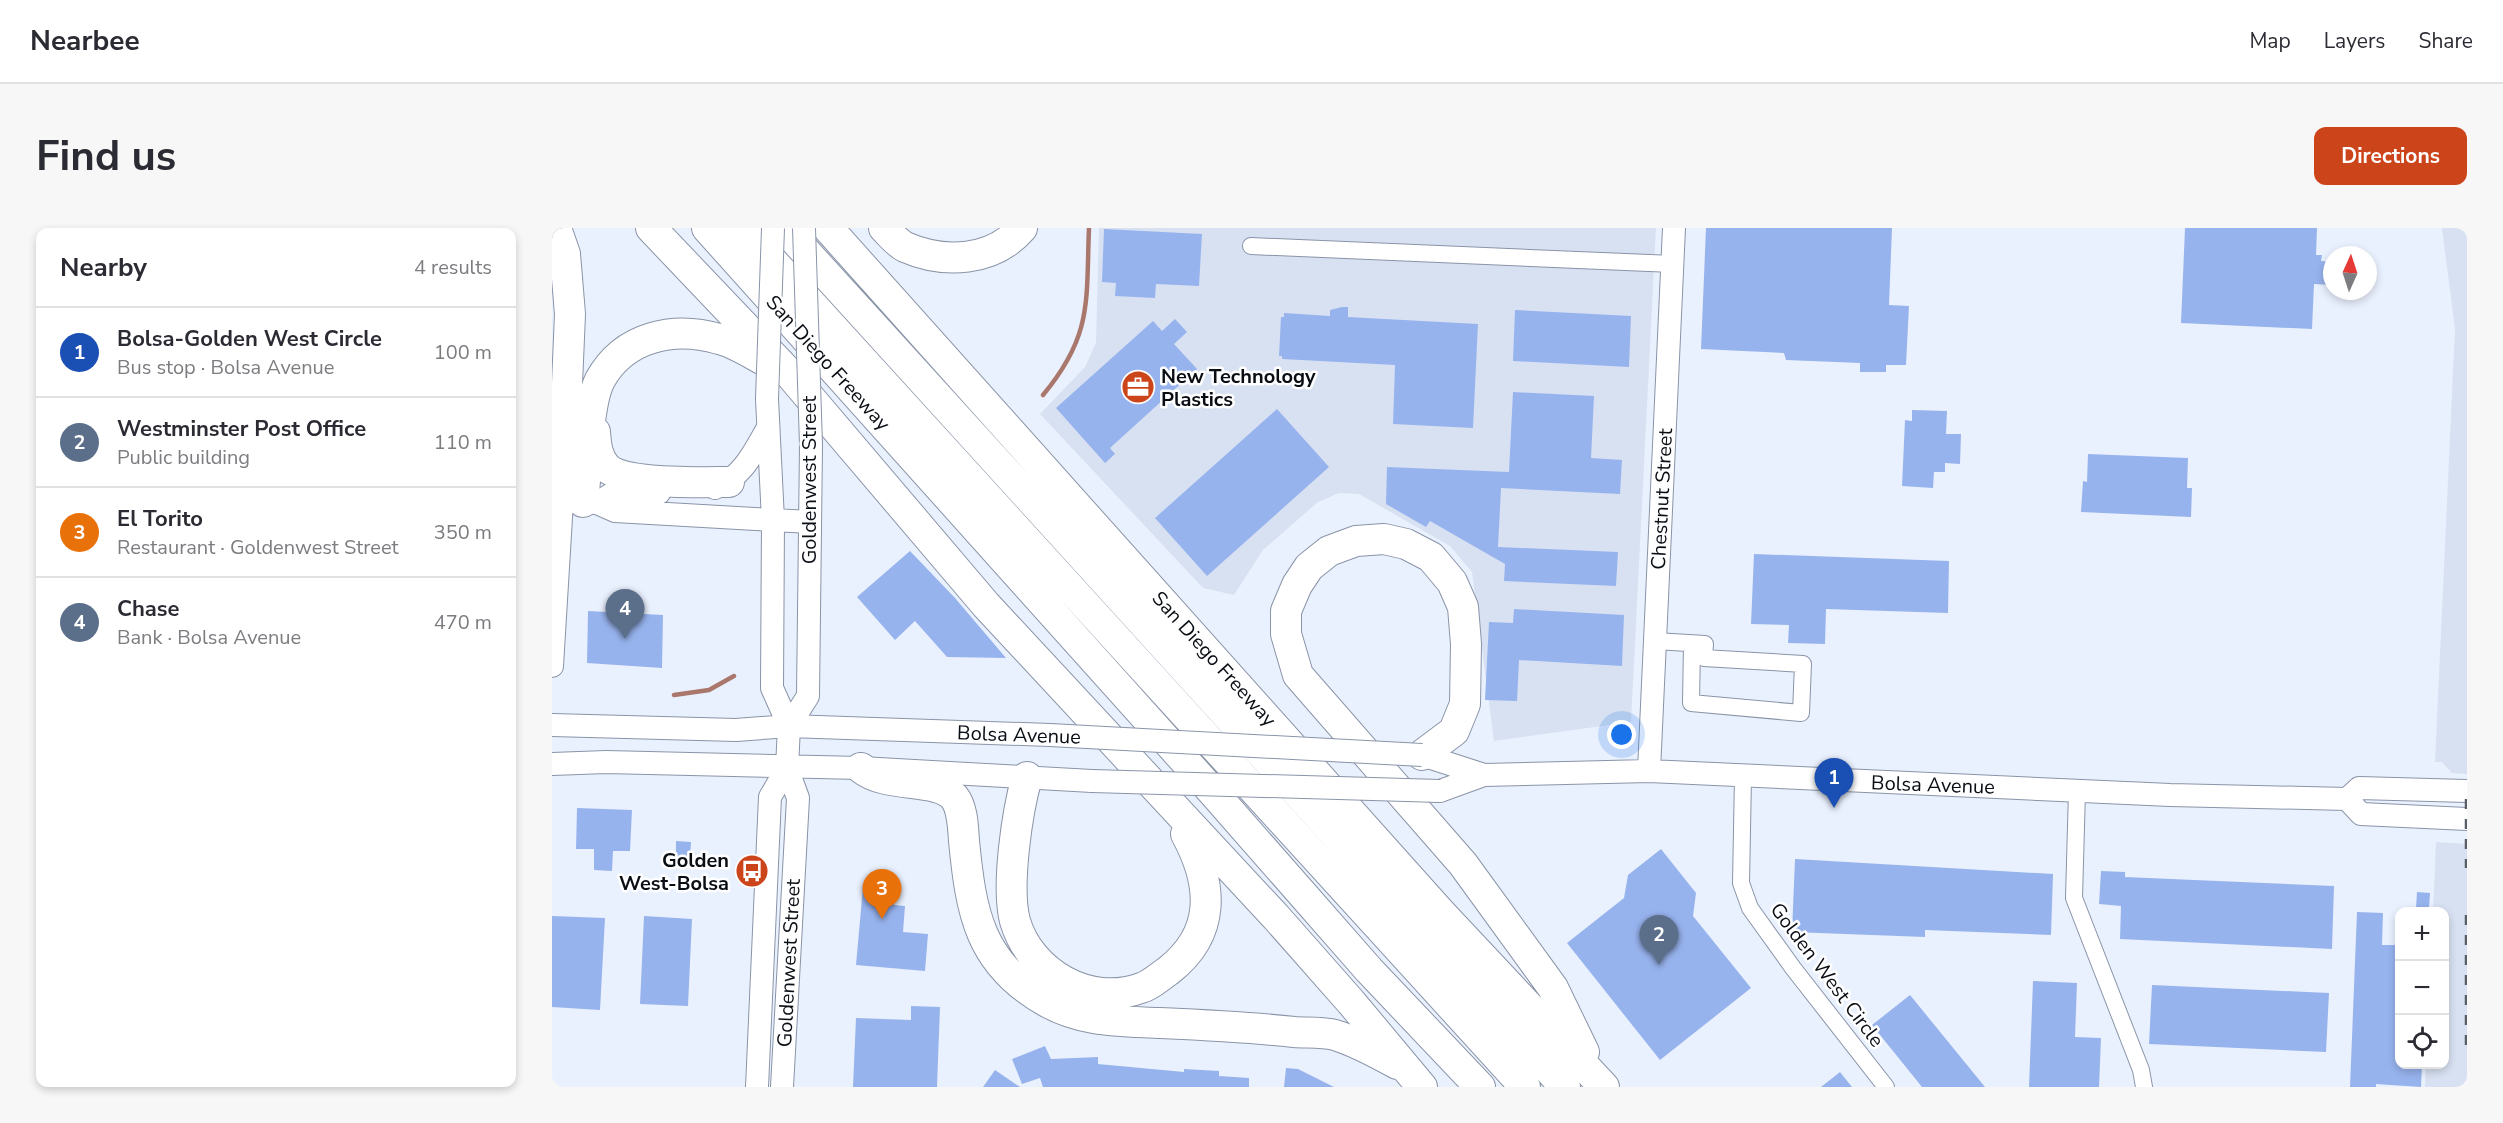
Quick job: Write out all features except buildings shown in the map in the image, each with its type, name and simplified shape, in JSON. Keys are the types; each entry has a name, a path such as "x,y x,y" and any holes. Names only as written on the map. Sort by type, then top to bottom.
{"highway":[{"path":"556,228 565,254 570,314 574,501"},
{"path":"651,228 788,372 986,605 1344,993 1412,1077"},
{"name":"San Diego Freeway","path":"706,228 1212,791 1369,970 1480,1087"},
{"path":"742,228 1525,1087"},
{"path":"783,228 1332,828 1565,1087"},
{"name":"San Diego Freeway","path":"828,228 1440,912 1600,1083"},
{"path":"884,228 903,246 939,257 975,257 1001,246 1022,228"},
{"path":"574,501 599,381 617,356 640,340 664,334 720,339 788,372"},
{"path":"858,397 1008,518"},
{"path":"593,408 597,451 607,467 616,473 676,482 729,482"},
{"path":"1422,755 1454,731 1465,704 1466,644 1463,607 1452,582 1431,557 1406,544 1384,539 1356,541 1329,551 1309,567 1297,585 1286,611 1286,634 1298,675 1463,864 1553,988 1600,1083"},
{"path":"861,768 872,777 940,788 954,797 959,806 970,896 980,931 1003,969 1048,1003 1108,1022 1227,1026 1335,1035 1373,1050 1412,1077"},
{"path":"1027,777 1011,890 1016,922 1029,951 1055,977 1096,992 1140,989 1150,984 1177,964 1203,928 1206,901 1203,872 1172,807"},
{"path":"1440,912 1460,956 1501,1018"}],"main road":[{"name":"Goldenwest Street","path":"773,228 767,399 773,520 772,688 789,726 787,768 798,798 782,1087"},
{"name":"Goldenwest Street","path":"789,726 808,696 809,522 812,483 804,228"},
{"name":"Chestnut Street","path":"1649,771 1674,228"},
{"path":"574,501 615,492 699,494 729,482 748,464 767,429"},
{"path":"574,501 615,511 809,522"},
{"path":"552,666 574,501"},
{"name":"Bolsa Avenue","path":"552,725 736,730 789,726 1050,735 1422,755 1484,775"},
{"name":"Bolsa Avenue","path":"552,764 606,762 861,768 1092,781 1440,791 1484,775 1649,771 2077,791 2347,799 2359,788 2467,791"},
{"name":"Goldenwest Street","path":"757,1087 770,797 787,768"},
{"path":"2347,799 2361,814 2467,819"}],"street":[{"path":"1251,246 1672,264"},
{"path":"1655,641 1706,644 1704,658 1803,664 1801,713 1691,703 1692,644"},
{"name":"Golden West Circle","path":"1743,777 1741,883 1750,908 1793,968 1886,1087"},
{"path":"2077,791 2074,898 2141,1070 2144,1087"}],"shaded area":[{"path":"1099,228 1656,228 1631,722 1494,741 1472,572 1450,546 1359,494 1339,493 1318,502 1263,550 1234,595 1203,588 1040,414 1085,367 1096,343"},
{"path":"2442,228 2467,228 2467,774 2452,773 2442,762 2435,762 2455,329"},
{"path":"2436,842 2467,844 2467,1087 2425,1087 2426,1069 2449,1069 2449,907 2433,907"}],"waterway":[{"path":"1043,395 1059,374 1079,335 1084,316 1088,276 1089,228"},
{"path":"674,695 709,690 734,676"}],"railway":[{"path":"2467,799 2467,868"},
{"path":"2467,915 2467,1053"}],"place":[{"name":"New Technology Plastics","path":"1138,387"},
{"name":"Chase","path":"625,639"},
{"name":"Bolsa-Golden West Circle","path":"1834,808"},
{"name":"Golden West-Bolsa","path":"752,871"},
{"name":"El Torito","path":"882,919"},
{"name":"Westminster Post Office","path":"1659,965"}]}
